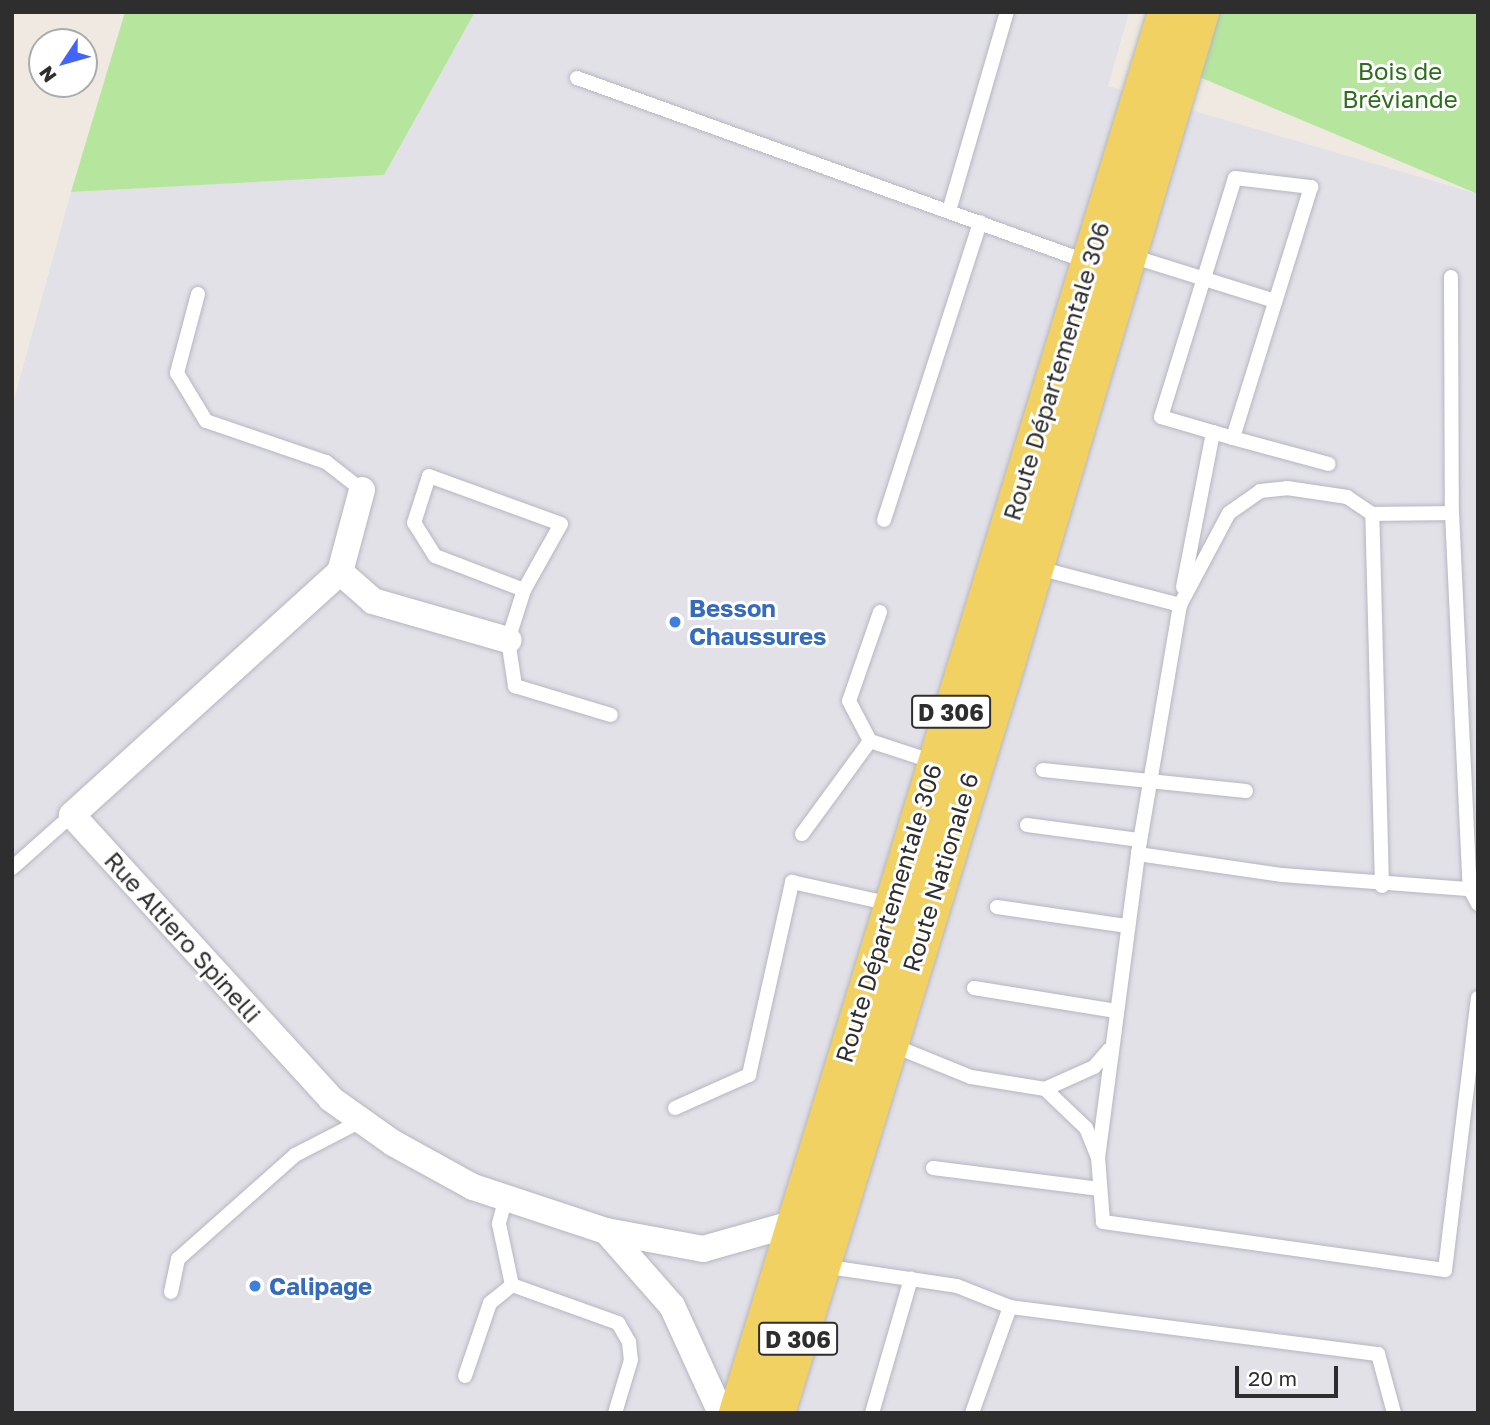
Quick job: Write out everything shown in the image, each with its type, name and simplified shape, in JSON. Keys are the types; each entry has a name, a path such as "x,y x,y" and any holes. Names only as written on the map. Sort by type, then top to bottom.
{"main road":[{"name":"Route Départementale 306","path":"738,1413 792,1224 869,1036 892,905 1167,12"},
{"name":"Route Départementale 306","path":"1062,480 1126,254 1200,12"},
{"name":"Route Nationale 6","path":"821,1266 869,1036 919,949 964,788 1062,480"},
{"name":"D 306","path":"776,1413 821,1266"}],"street":[{"path":"72,815 340,572 362,490"},
{"path":"340,572 373,601 508,640"},
{"name":"Rue Altiero Spinelli","path":"72,815 331,1099 361,1121 472,1187 606,1231 703,1249 792,1224"},
{"path":"606,1231 671,1306 721,1413"}],"lane":[{"path":"950,211 1007,12"},
{"path":"577,78 1090,263"},
{"path":"1233,438 1311,187 1235,178 1206,279 1161,417 1233,438 1329,464"},
{"path":"884,520 980,222"},
{"path":"1126,254 1275,301"},
{"path":"1451,277 1452,513 1470,890 1478,904"},
{"path":"198,294 177,373 206,421 326,462 362,490"},
{"path":"1213,432 1180,605 1139,847 1109,1050 1098,1157 1103,1222 1445,1270 1478,998"},
{"path":"524,590 435,556 414,523 429,476 561,524 524,590 508,640 515,686 611,715"},
{"path":"1180,605 1229,513 1260,491 1287,488 1347,498 1372,514 1452,513"},
{"path":"1372,514 1382,886"},
{"path":"1033,567 1180,605"},
{"path":"880,612 849,701 870,740 936,762 964,788"},
{"path":"802,834 870,740"},
{"path":"1043,770 1246,791"},
{"path":"12,868 72,815"},
{"path":"1027,825 1139,847 1382,886 1470,890"},
{"path":"675,1108 749,1075 792,881 892,905"},
{"path":"997,907 1128,926"},
{"path":"974,988 1116,1011"},
{"path":"869,1036 971,1077 1045,1088 1084,1073 1109,1050"},
{"path":"1045,1088 1086,1128 1098,1157"},
{"path":"171,1292 178,1259 188,1250 295,1155 361,1121"},
{"path":"933,1168 1100,1189"},
{"path":"506,1197 499,1224 512,1285"},
{"path":"821,1266 957,1286 1010,1307 1378,1354 1394,1413"},
{"path":"872,1413 911,1279"},
{"path":"465,1376 490,1303 512,1285"},
{"path":"512,1285 618,1323 629,1342 631,1360 615,1413"},
{"path":"972,1413 1010,1307"}],"shaded area":[{"path":"475,12 1129,12 1108,86 1478,194 1478,1413 12,1413 12,407 71,192 384,175"}],"green space":[{"path":"125,12 475,12 384,175 71,192"},
{"name":"Bois de Bréviande","path":"1214,12 1478,12 1478,194 1197,76"}],"place":[{"name":"Besson Chaussures","path":"675,622"},
{"name":"Calipage","path":"255,1286"}]}
